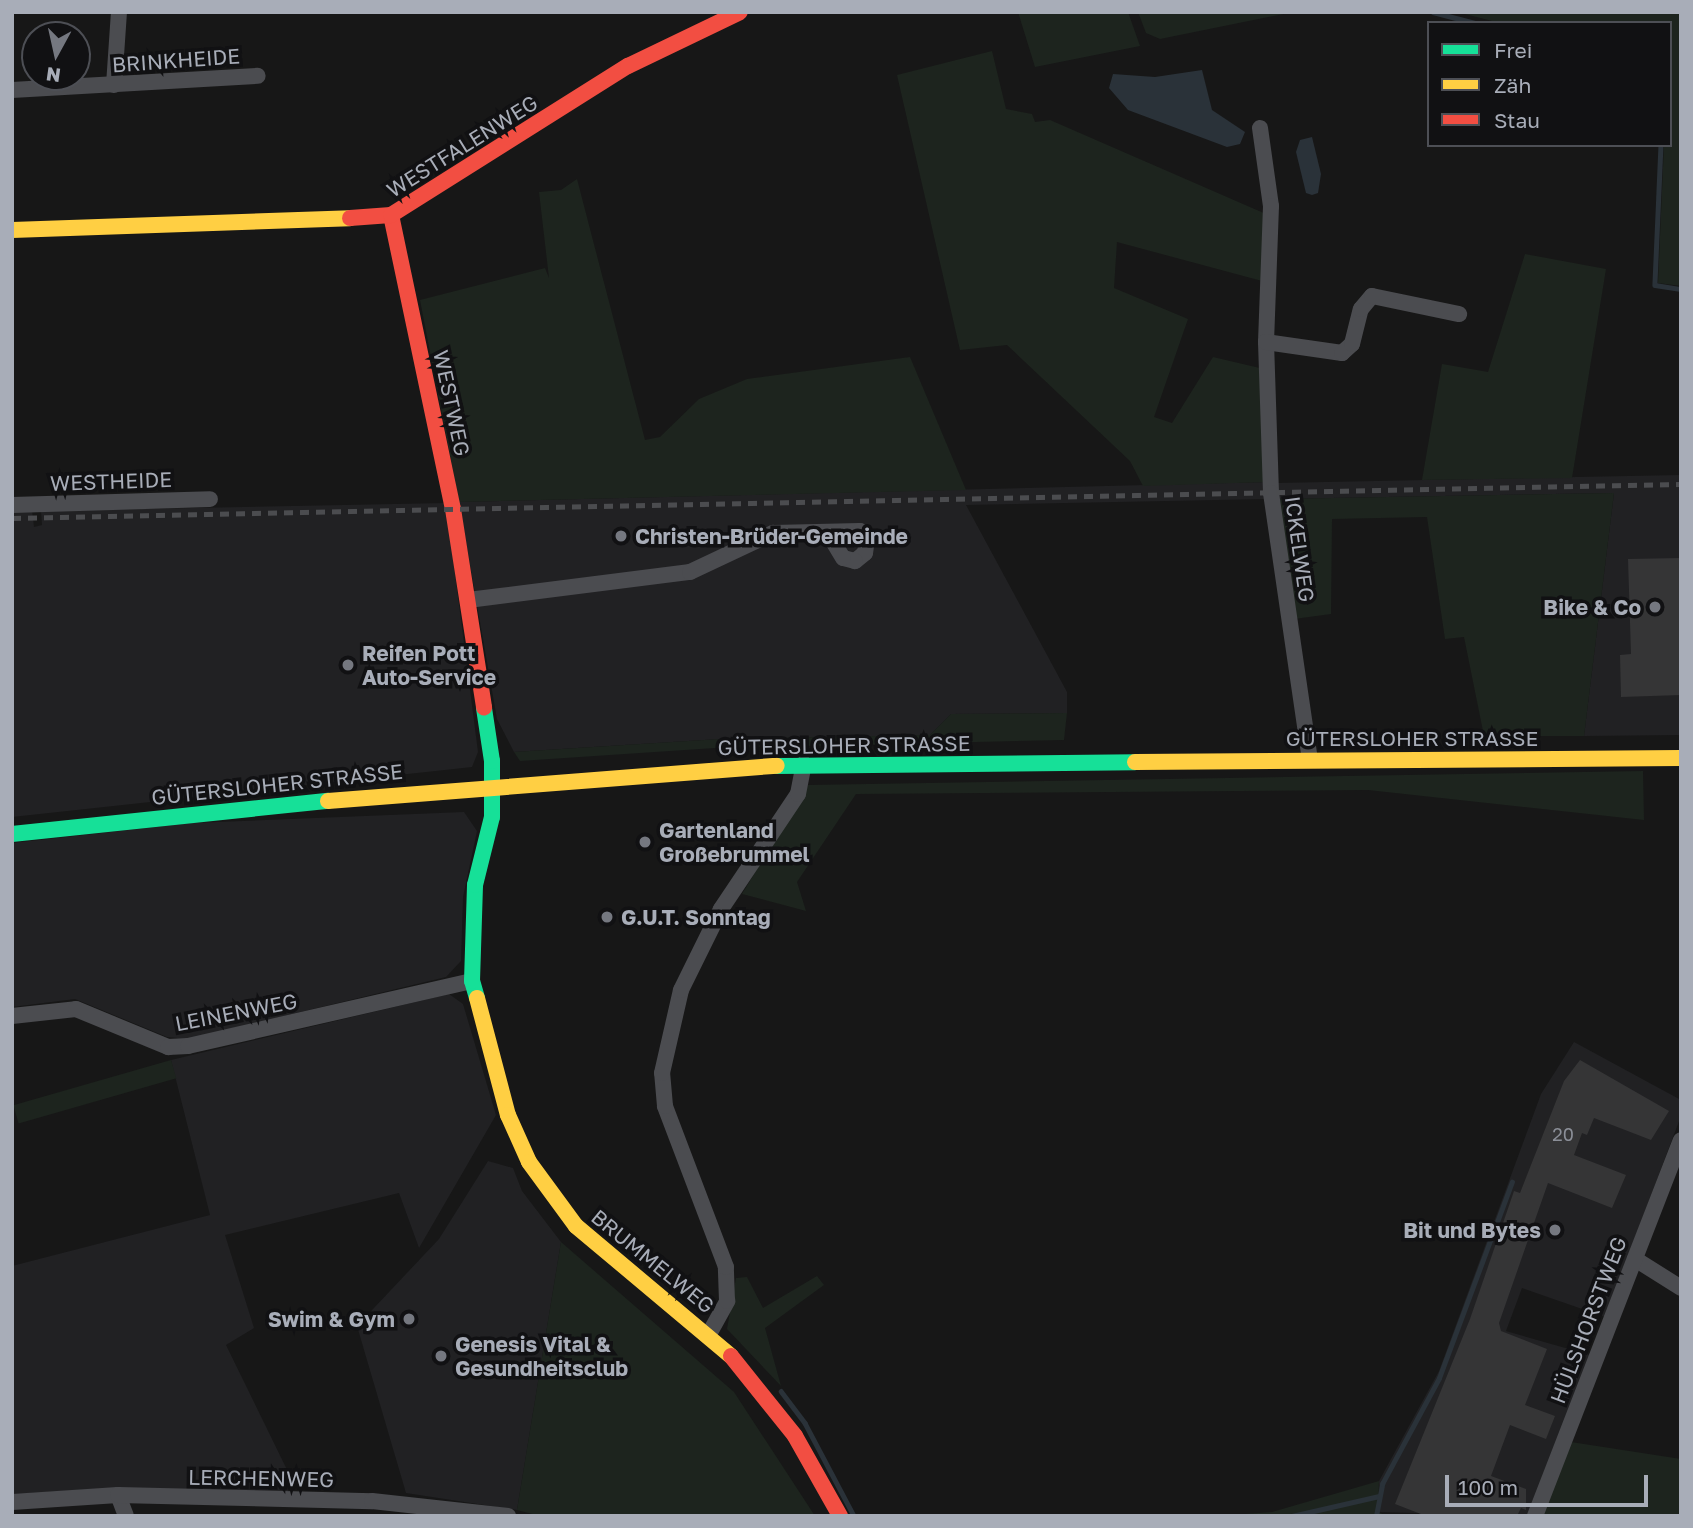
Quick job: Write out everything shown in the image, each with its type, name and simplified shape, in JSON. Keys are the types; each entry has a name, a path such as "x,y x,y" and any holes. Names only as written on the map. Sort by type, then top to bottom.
{"street":[{"path":"114,85 119,12"},
{"name":"WESTFALENWEG","path":"12,230 209,227 391,215 628,66 740,12"},
{"name":"BRINKHEIDE","path":"12,90 258,76"},
{"name":"ICKELWEG","path":"1260,128 1271,206 1266,342 1271,493 1310,760"},
{"name":"WESTWEG","path":"391,215 468,600 492,784"},
{"path":"1266,342 1342,353 1352,344 1361,309 1372,296 1459,314"},
{"name":"WESTHEIDE","path":"12,505 210,499"},
{"path":"468,600 690,572 773,533 828,533"},
{"name":"GÜTERSLOHER STRASSE","path":"12,834 492,784 804,764 1681,758"},
{"name":"BRUMMELWEG","path":"709,1334 727,1301 726,1267 665,1106 662,1073 681,990 721,909 798,794 804,764"},
{"name":"BRUMMELWEG","path":"492,784 492,817 475,886 472,981 497,1080 529,1162 576,1226 709,1334 755,1381 795,1436 840,1516"},
{"name":"LEINENWEG","path":"12,1016 76,1009 168,1046 188,1046 472,981"},
{"name":"HÜLSHORSTWEG","path":"1535,1516 1681,1140"},
{"path":"1635,1259 1681,1288"},
{"path":"118,1495 126,1516"},
{"name":"LERCHENWEG","path":"12,1502 118,1495 433,1503 508,1516"}],"shaded area":[{"path":"1018,12 1128,12 1140,46 1035,67"},
{"path":"1138,12 1293,12 1160,39 1146,33"},
{"path":"1457,12 1681,12 1681,286 1658,283 1664,147 1672,147 1672,21 1492,21"},
{"path":"992,51 1006,109 1032,114 1035,122 1050,120 1266,214 1262,281 1117,242 1114,288 1188,319 1154,417 1172,423 1213,357 1264,369 1267,482 1143,486 1130,461 1007,345 960,350 897,75"},
{"path":"1202,70 1212,110 1245,132 1240,144 1227,147 1128,110 1109,88 1113,74 1155,77"},
{"path":"1312,137 1321,174 1318,193 1312,195 1306,193 1296,152 1300,140"},
{"path":"577,179 645,440 660,437 699,399 747,379 910,357 966,490 459,502 420,300 545,268 549,278 539,192 561,190"},
{"path":"1525,254 1606,269 1572,478 1422,480 1442,364 1488,372"},
{"path":"1681,475 1681,735 1584,736 1614,493 1277,499 1276,483"},
{"path":"1267,482 1268,499 966,505 1067,692 1067,713 951,714 930,735 720,739 514,752 497,719 459,502"},
{"path":"1614,493 1584,736 1484,736 1464,637 1445,639 1427,517 1332,519 1331,614 1294,619 1277,499"},
{"path":"446,503 478,752 472,767 12,817 12,509 32,510 34,527 42,525 41,511"},
{"path":"1067,713 1064,740 715,748 520,761 514,752 720,739 930,735 951,714"},
{"path":"1643,771 1644,820 1368,790 856,794 797,882 806,911 742,894 808,785"},
{"path":"464,812 477,831 463,897 461,961 446,977 188,1039 167,1037 75,999 12,1007 12,843 192,823"},
{"path":"449,994 463,1004 496,1115 419,1248 399,1193 225,1235 254,1328 226,1345 294,1484 287,1492 115,1488 12,1494 12,1266 210,1215 171,1060"},
{"path":"1574,1042 1681,1100 1681,1116 1605,1317 1522,1288 1506,1331 1590,1355 1530,1516 1378,1512 1379,1481 1439,1371 1541,1094"},
{"path":"171,1060 176,1078 19,1123 13,1105"},
{"path":"488,1161 513,1168 522,1191 561,1242 517,1510 406,1493 357,1326 439,1239"},
{"path":"561,1242 734,1392 815,1516 540,1516 517,1510"},
{"path":"817,1276 824,1285 765,1328 781,1386 727,1329 736,1278 747,1277 763,1308"},
{"path":"1571,1442 1681,1459 1681,1516 1542,1516"},
{"path":"1379,1481 1378,1512 1387,1516 1217,1516 1272,1512"}],"building":[{"name":"Bike & Co","path":"1681,558 1681,695 1621,697 1620,655 1631,654 1628,559"},
{"path":"1580,1060 1669,1111 1651,1140 1594,1118 1587,1135 1582,1133 1574,1155 1626,1175 1612,1208 1548,1183 1499,1323 1501,1331 1547,1349 1525,1405 1555,1416 1546,1439 1510,1425 1491,1476 1526,1489 1526,1510 1521,1508 1517,1516 1426,1516 1395,1504 1470,1319 1514,1191 1520,1193 1564,1081"}],"waterway":[{"path":"1433,12 1467,21"},
{"path":"1661,147 1655,285 1681,289"},
{"path":"1376,1516 1382,1484 1439,1378 1512,1182"},
{"path":"781,1391 805,1423 854,1516"},
{"path":"1292,1516 1379,1496"}],"railway":[{"path":"12,518 1681,484"}],"traffic: fast":[{"path":"477,998 472,981 475,885 492,817 492,761 484,708"},
{"path":"777,766 1135,762"},
{"path":"12,834 328,801"}],"traffic: slow":[{"path":"12,230 350,218"},
{"path":"1135,762 1681,758"},
{"path":"328,801 777,766"},
{"path":"477,998 508,1115 529,1162 576,1226 731,1356"}],"traffic: jam":[{"path":"350,218 391,215 628,66 740,12"},
{"path":"391,215 453,509 484,708"},
{"path":"731,1356 795,1436 840,1516"}],"place":[{"name":"Christen-Brüder-Gemeinde","path":"621,536"},
{"name":"Bike & Co","path":"1655,607"},
{"name":"Reifen Pott Auto-Service","path":"348,665"},
{"name":"Gartenland Großebrummel","path":"645,842"},
{"name":"G.U.T. Sonntag","path":"607,917"},
{"name":"Bit und Bytes","path":"1555,1230"},
{"name":"Swim & Gym","path":"409,1319"},
{"name":"Genesis Vital & Gesundheitsclub","path":"441,1356"}]}
